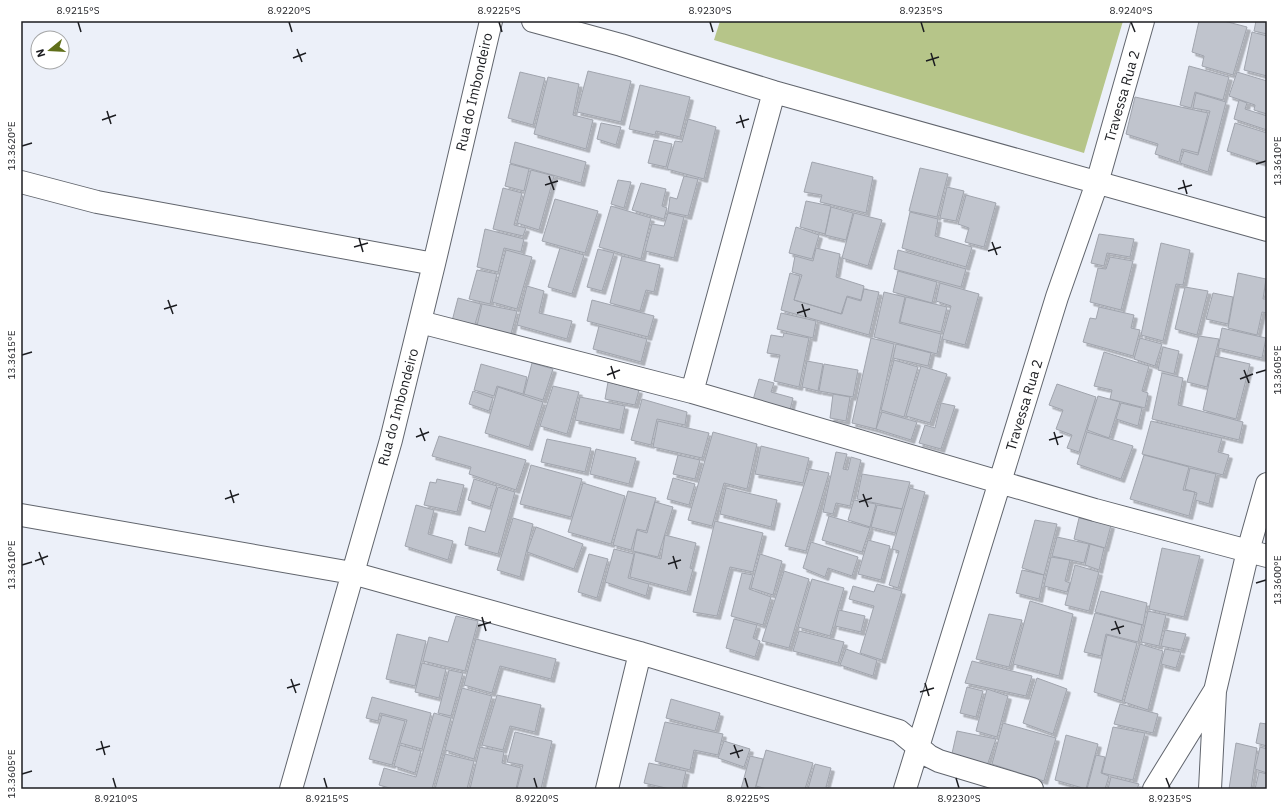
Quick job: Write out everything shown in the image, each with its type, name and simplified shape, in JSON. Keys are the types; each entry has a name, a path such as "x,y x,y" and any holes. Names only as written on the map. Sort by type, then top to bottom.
{"street":[{"name":"Rua do Imbondeiro","path":"290,789 391,440 491,21"},
{"path":"533,21 621,45 774,92 1267,230"},
{"name":"Travessa Rua 2","path":"905,789 1057,297 1097,183 1143,21"},
{"path":"692,392 774,92"},
{"path":"21,182 97,202 434,264"},
{"path":"420,322 692,392 1095,510 1258,554"},
{"path":"1154,789 1215,691 1258,554 1267,484"},
{"path":"21,516 352,573 640,653 899,732 929,756 939,761 1032,789"},
{"path":"607,789 640,653"},
{"path":"1210,789 1215,691"}],"green space":[{"path":"720,21 1123,21 1084,153 714,40"}],"building":[{"path":"1199,21 1224,21 1247,27 1233,75 1202,66 1204,56 1192,52"},
{"path":"1256,21 1267,21 1267,34 1254,31"},
{"path":"1252,32 1267,36 1267,76 1244,70"},
{"path":"1189,66 1229,77 1223,100 1195,92 1191,108 1180,105"},
{"path":"588,71 631,81 621,122 577,112"},
{"path":"520,72 545,78 533,125 508,118"},
{"path":"1237,72 1267,81 1267,114 1254,110 1255,105 1229,96"},
{"path":"548,77 579,84 573,115 593,120 586,149 534,134"},
{"path":"640,85 690,97 680,137 656,131 655,135 629,129"},
{"path":"1196,93 1226,102 1208,172 1180,163 1184,151 1198,155 1210,111 1193,108"},
{"path":"1135,97 1208,113 1198,153 1182,149 1179,162 1155,154 1158,144 1126,134"},
{"path":"1239,100 1247,103 1245,109 1267,116 1267,130 1234,119"},
{"path":"688,119 716,127 704,179 667,169 675,141 682,142"},
{"path":"601,123 621,127 616,145 597,139"},
{"path":"1235,123 1267,133 1267,164 1227,151"},
{"path":"654,140 672,144 666,167 648,163"},
{"path":"515,142 586,162 581,183 510,163"},
{"path":"812,162 873,177 866,213 820,202 822,195 804,192"},
{"path":"510,164 529,169 524,191 505,186"},
{"path":"920,168 948,174 937,217 909,211"},
{"path":"531,170 554,176 539,230 517,223"},
{"path":"684,176 698,179 688,216 668,212 670,197 677,199"},
{"path":"618,180 631,182 624,208 611,204"},
{"path":"641,183 666,189 662,206 667,208 664,219 632,210"},
{"path":"947,187 964,191 956,221 940,218"},
{"path":"503,188 522,193 514,225 526,228 523,236 493,229"},
{"path":"966,195 996,203 984,247 965,242 969,228 958,224"},
{"path":"555,199 598,211 585,253 542,241"},
{"path":"806,201 831,206 825,234 800,227"},
{"path":"611,206 651,218 641,259 599,247"},
{"path":"831,207 853,213 846,240 825,235"},
{"path":"910,212 938,219 935,236 972,247 966,267 902,248"},
{"path":"668,213 684,217 674,258 645,251 652,224 664,226"},
{"path":"854,213 882,220 868,266 842,258"},
{"path":"796,227 819,235 812,259 789,253"},
{"path":"485,229 524,239 521,252 504,248 498,272 477,267"},
{"path":"1099,234 1134,239 1130,257 1107,253 1104,266 1091,263"},
{"path":"1161,243 1190,250 1183,285 1176,284 1163,341 1141,335"},
{"path":"560,248 584,255 572,294 548,287"},
{"path":"816,248 840,254 836,277 864,286 861,300 847,296 841,314 794,300 802,275 792,272 795,256 813,261"},
{"path":"598,249 614,253 602,291 587,287"},
{"path":"506,250 532,257 517,309 492,302"},
{"path":"898,250 966,269 961,287 894,269"},
{"path":"622,256 660,265 654,292 646,290 640,311 610,303"},
{"path":"1110,257 1133,261 1121,310 1090,302 1098,268 1106,269"},
{"path":"477,270 497,274 490,304 469,299"},
{"path":"898,271 937,282 932,303 893,292"},
{"path":"790,273 800,276 794,300 842,314 847,297 861,301 864,289 879,292 869,335 781,310"},
{"path":"1238,273 1266,279 1263,299 1267,299 1267,313 1262,312 1257,335 1228,328"},
{"path":"940,283 979,294 965,345 942,339 951,306 936,301"},
{"path":"527,286 544,291 539,313 572,321 567,339 517,325"},
{"path":"1185,287 1208,291 1197,335 1175,329"},
{"path":"884,292 905,297 899,323 941,334 937,354 874,337"},
{"path":"1213,293 1233,297 1228,324 1206,319"},
{"path":"906,297 947,307 941,332 900,322"},
{"path":"458,298 481,304 473,331 451,325"},
{"path":"592,300 654,316 648,337 587,321"},
{"path":"482,304 517,311 510,338 476,330"},
{"path":"1099,307 1134,315 1131,328 1140,330 1133,356 1083,342 1090,318 1096,319"},
{"path":"781,313 816,321 813,338 777,329"},
{"path":"599,326 647,339 641,362 593,349"},
{"path":"1222,328 1266,338 1262,358 1218,348"},
{"path":"784,333 809,338 799,387 774,381 780,355 767,353 771,335 783,337"},
{"path":"1199,336 1219,339 1207,387 1187,382"},
{"path":"871,338 894,344 876,429 852,423"},
{"path":"1140,338 1162,344 1155,366 1134,359"},
{"path":"896,344 931,353 928,366 893,358"},
{"path":"1163,347 1179,351 1174,374 1158,370"},
{"path":"1104,352 1149,366 1142,391 1148,393 1145,408 1110,399 1112,390 1094,386"},
{"path":"1215,356 1250,364 1236,419 1203,410"},
{"path":"894,360 918,367 904,417 881,410"},
{"path":"807,361 823,364 818,391 802,387"},
{"path":"532,363 553,369 543,400 524,394"},
{"path":"481,364 527,377 523,394 497,386 494,396 474,390"},
{"path":"824,364 858,370 853,397 819,391"},
{"path":"921,366 947,374 930,423 906,416"},
{"path":"1162,373 1183,378 1178,405 1243,422 1239,440 1152,419"},
{"path":"759,379 774,383 771,392 793,398 788,418 751,407"},
{"path":"608,382 639,390 635,405 605,399"},
{"path":"1057,384 1096,397 1079,452 1067,448 1072,435 1056,429 1063,410 1049,405"},
{"path":"553,386 579,392 567,434 540,426"},
{"path":"498,387 543,402 529,447 485,433"},
{"path":"473,391 493,398 489,411 469,404"},
{"path":"833,394 850,397 846,421 830,418"},
{"path":"1098,396 1120,402 1109,438 1087,430"},
{"path":"580,397 625,406 620,430 575,420"},
{"path":"642,399 687,412 685,425 657,419 651,445 631,440"},
{"path":"941,403 955,406 941,449 919,443 925,425 935,428"},
{"path":"1121,403 1142,408 1138,426 1116,419"},
{"path":"882,412 917,422 911,440 876,429"},
{"path":"658,421 709,433 702,458 653,447"},
{"path":"1151,421 1222,438 1218,452 1229,455 1223,475 1142,454"},
{"path":"713,432 757,444 747,489 724,483 712,526 688,520"},
{"path":"1087,432 1133,446 1121,479 1077,464"},
{"path":"439,436 526,460 516,490 469,474 471,467 432,456"},
{"path":"547,439 591,448 585,472 541,462"},
{"path":"761,446 809,458 803,483 755,474"},
{"path":"596,449 636,458 629,484 590,474"},
{"path":"836,452 847,454 843,469 848,470 851,457 861,460 850,506 836,503 833,514 823,512"},
{"path":"678,455 700,460 695,479 673,474"},
{"path":"1144,455 1189,467 1183,490 1195,492 1189,516 1130,499"},
{"path":"531,465 582,479 571,517 520,504"},
{"path":"1190,468 1216,474 1209,504 1195,500 1197,493 1185,489"},
{"path":"809,469 829,473 806,551 785,546"},
{"path":"862,474 910,482 902,509 857,499"},
{"path":"673,478 695,484 689,505 667,499"},
{"path":"437,479 464,485 457,512 424,505 430,482 436,483"},
{"path":"474,479 497,486 490,507 468,500"},
{"path":"583,483 625,496 611,544 568,532"},
{"path":"498,487 515,492 498,554 465,545 469,527 485,532"},
{"path":"726,488 777,500 771,527 720,514"},
{"path":"910,488 925,492 898,588 889,585 899,551 892,549"},
{"path":"628,491 656,498 646,531 637,529 631,550 613,545"},
{"path":"854,500 876,504 870,527 848,520"},
{"path":"655,502 673,507 658,557 633,551 637,530 647,533"},
{"path":"416,505 434,510 428,534 453,541 448,560 405,546"},
{"path":"877,505 902,509 895,533 871,527"},
{"path":"829,516 870,528 862,552 822,540"},
{"path":"513,518 533,524 520,577 497,570"},
{"path":"1079,518 1111,525 1105,548 1074,539"},
{"path":"1035,520 1057,524 1044,575 1022,568"},
{"path":"715,521 763,533 753,572 730,567 717,616 693,612"},
{"path":"536,527 583,544 574,569 527,552"},
{"path":"665,535 696,543 690,568 693,569 687,592 630,577 635,552 661,559"},
{"path":"1057,537 1089,544 1084,563 1052,556"},
{"path":"868,540 890,546 881,580 858,574"},
{"path":"811,542 858,557 852,576 828,568 825,577 803,568"},
{"path":"1090,544 1104,548 1099,570 1085,565"},
{"path":"1162,548 1200,556 1184,617 1149,609"},
{"path":"614,549 634,554 628,578 649,584 646,596 605,582"},
{"path":"589,554 608,559 597,598 578,592"},
{"path":"760,554 782,561 773,595 751,588"},
{"path":"1051,557 1070,560 1065,581 1070,583 1067,592 1044,586"},
{"path":"1075,565 1099,572 1089,611 1065,605"},
{"path":"1022,570 1044,575 1039,599 1016,593"},
{"path":"784,571 809,579 789,648 762,641"},
{"path":"742,573 753,575 749,589 771,597 763,625 731,616"},
{"path":"812,579 844,588 830,636 798,627"},
{"path":"877,584 902,591 882,660 860,653 874,606 849,599 853,586 874,592"},
{"path":"1101,591 1147,603 1143,625 1095,612"},
{"path":"1030,601 1073,614 1059,676 1013,664"},
{"path":"839,610 865,616 861,632 835,626"},
{"path":"1148,611 1166,615 1159,646 1141,642"},
{"path":"1095,613 1142,625 1138,642 1106,634 1101,656 1084,652"},
{"path":"989,614 1022,620 1009,667 976,659"},
{"path":"456,616 478,621 465,671 423,661 429,637 448,642"},
{"path":"734,619 757,625 753,638 760,641 755,657 726,648"},
{"path":"1165,630 1186,634 1181,650 1161,646"},
{"path":"799,631 844,642 838,663 793,651"},
{"path":"397,634 426,641 415,686 386,679"},
{"path":"1107,635 1137,643 1122,701 1094,692"},
{"path":"476,639 556,659 551,679 500,666 492,693 464,685"},
{"path":"1140,644 1163,651 1148,710 1124,702"},
{"path":"846,649 877,660 873,676 840,665"},
{"path":"1165,649 1181,652 1176,668 1161,664"},
{"path":"972,661 1032,676 1026,696 965,683"},
{"path":"422,663 446,669 439,698 415,692"},
{"path":"449,670 463,673 451,716 438,713"},
{"path":"1037,678 1067,689 1053,734 1023,723"},
{"path":"967,687 983,691 976,717 960,713"},
{"path":"462,688 492,696 474,759 445,750"},
{"path":"987,689 1008,696 997,737 976,731"},
{"path":"497,695 541,705 535,732 510,726 503,750 482,745"},
{"path":"372,697 431,713 422,749 400,743 407,720 380,713 378,721 366,718"},
{"path":"671,699 720,713 715,731 666,718"},
{"path":"1120,704 1158,714 1153,733 1114,724"},
{"path":"434,713 451,718 432,789 393,789 379,785 384,768 416,777"},
{"path":"382,715 405,721 392,765 369,759"},
{"path":"665,722 723,734 718,755 694,750 690,770 655,761"},
{"path":"1003,723 1056,738 1044,781 992,764"},
{"path":"1260,723 1267,724 1267,746 1256,743"},
{"path":"1113,727 1145,733 1133,780 1102,773"},
{"path":"957,731 996,739 987,766 951,758"},
{"path":"515,732 552,741 541,789 517,789 523,765 507,762"},
{"path":"1066,735 1098,744 1086,789 1055,780"},
{"path":"724,741 750,749 744,767 718,758"},
{"path":"1236,743 1257,748 1251,789 1229,789"},
{"path":"400,745 421,751 415,773 394,766"},
{"path":"480,747 504,752 502,763 521,768 516,789 470,789"},
{"path":"1260,747 1267,749 1267,773 1255,769"},
{"path":"766,750 813,763 805,789 767,789 756,786"},
{"path":"445,754 474,761 467,789 435,789"},
{"path":"1096,755 1105,757 1101,773 1109,776 1105,789 1087,789"},
{"path":"750,756 763,759 755,789 741,789"},
{"path":"649,763 686,771 682,789 670,789 644,783"},
{"path":"815,764 831,768 826,787 833,789 808,789"},
{"path":"1259,772 1267,774 1267,789 1255,789"},
{"path":"1111,777 1139,784 1137,789 1108,789"}]}
